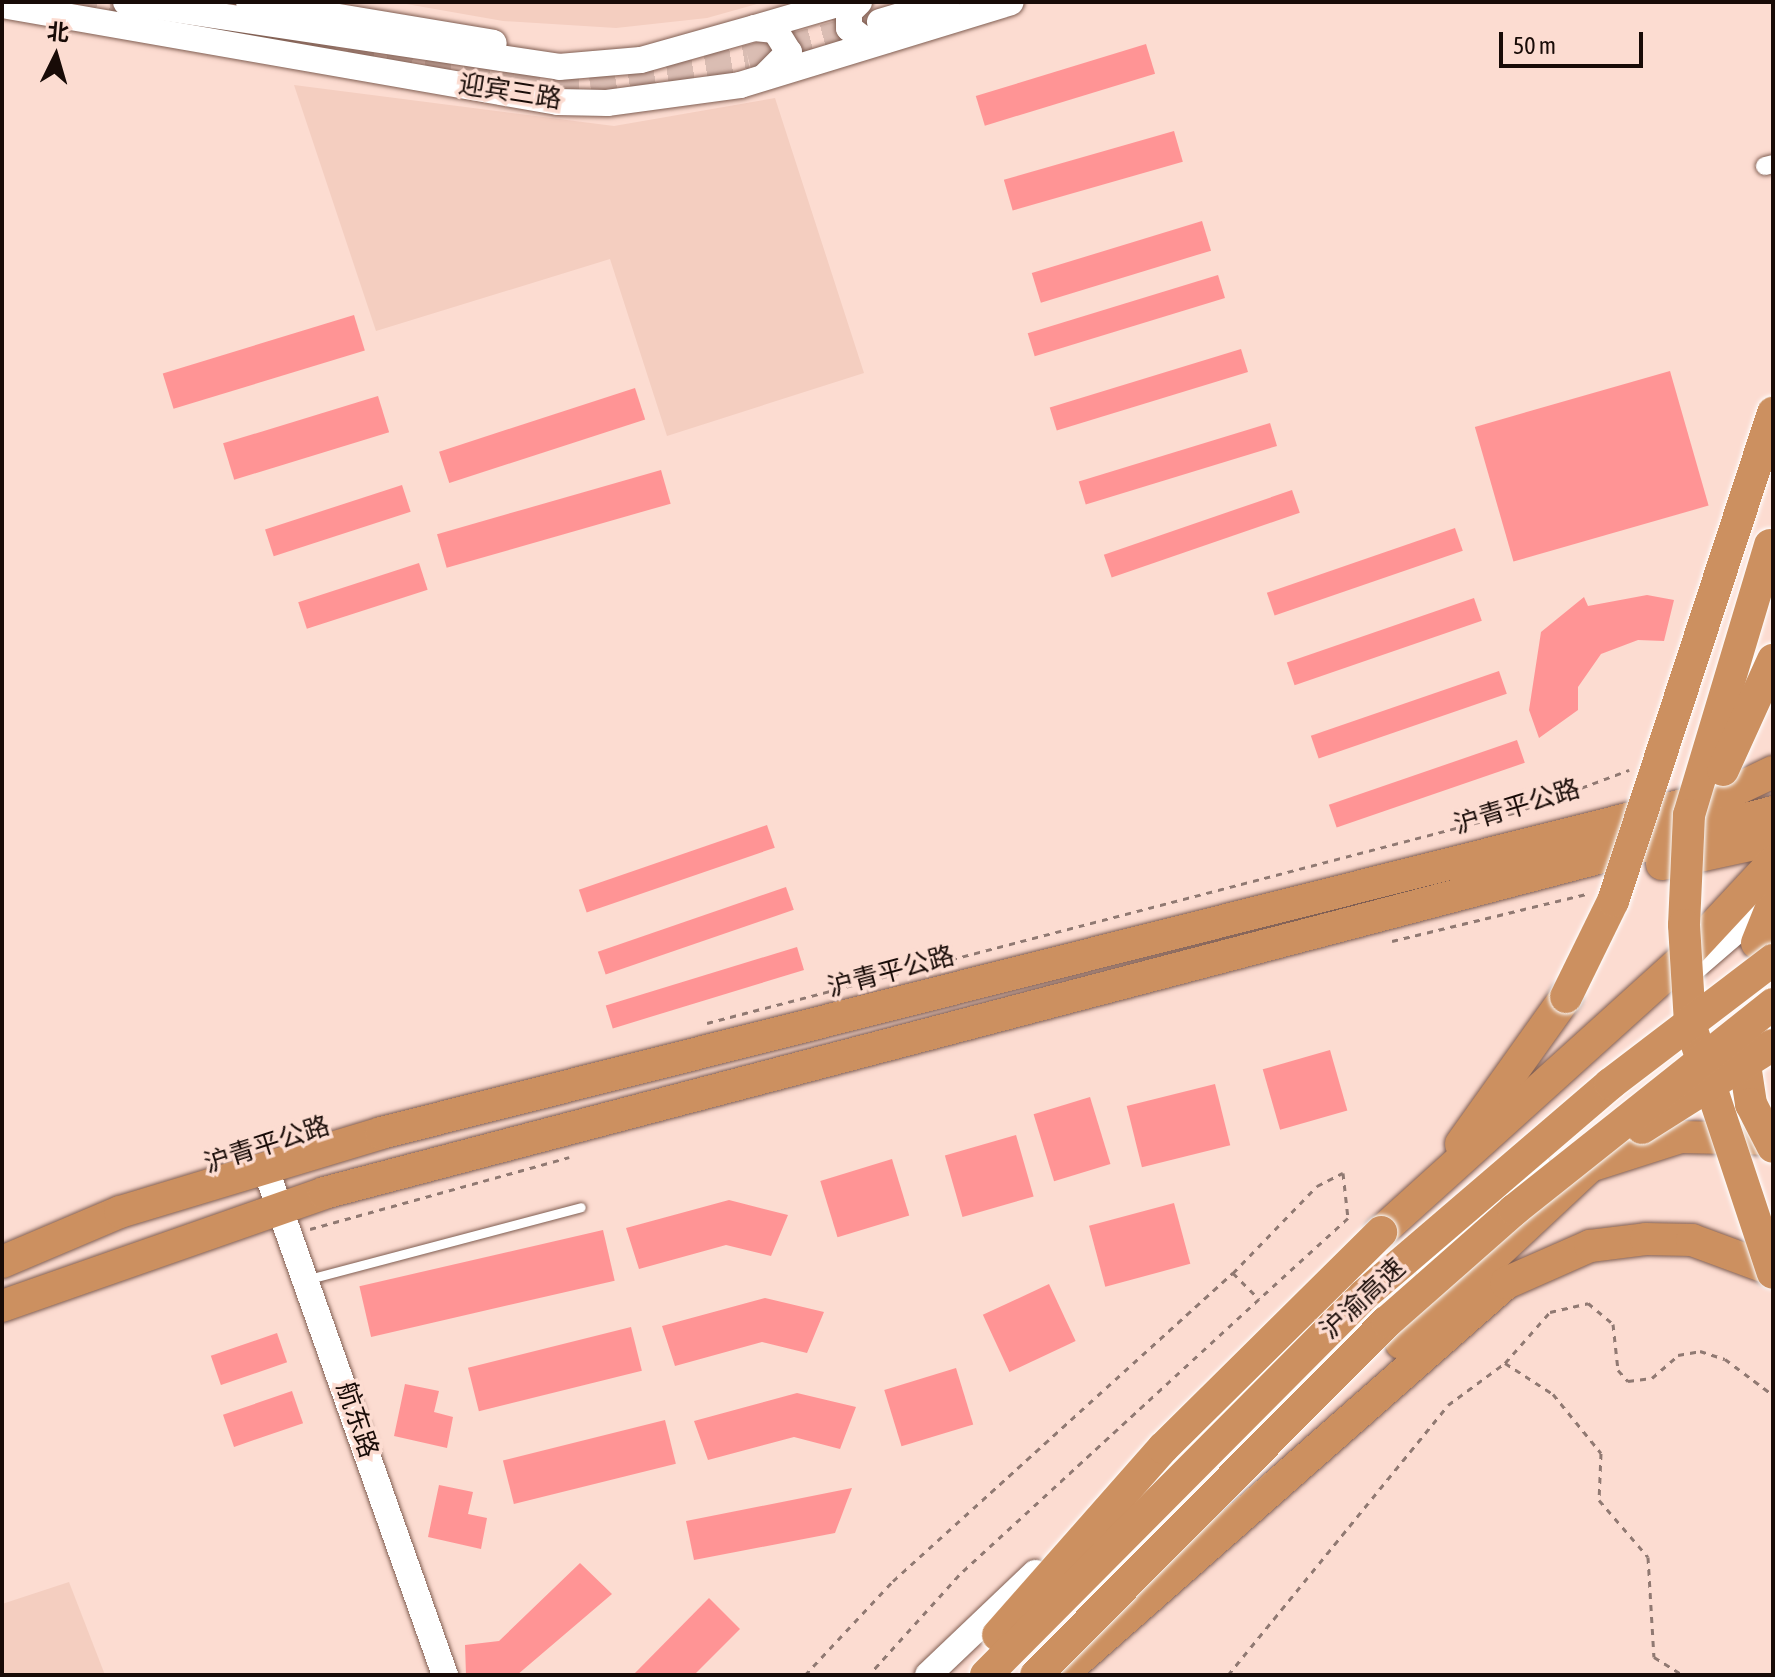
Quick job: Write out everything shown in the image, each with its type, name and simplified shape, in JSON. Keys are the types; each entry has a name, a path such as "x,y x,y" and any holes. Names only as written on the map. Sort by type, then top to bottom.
{"highway":[{"path":"1381,1232 1504,1089 1566,997 1613,901 1773,413"},
{"path":"1773,534 1689,815 1684,925 1690,1024 1773,1272"},
{"path":"1684,925 1706,818 1773,660"},
{"name":"沪青平公路","path":"1666,809 1773,753"},
{"name":"沪青平公路","path":"2,1262 120,1212 265,1167 1666,809 1773,772"},
{"path":"2,1306 288,1221 646,1104 1549,871 1770,819"},
{"path":"965,1675 1163,1448 1381,1232 1682,960 1773,862"},
{"path":"1773,901 1757,943 1741,1065 1773,1147"},
{"name":"沪渝高速","path":"986,1675 1364,1295 1610,1084 1773,960"},
{"name":"沪渝高速","path":"1036,1675 1278,1428 1514,1210 1773,1004"},
{"path":"1514,1210 1773,1045"},
{"path":"1145,1548 1210,1521 1590,1166 1681,1137 1773,1139"},
{"path":"1061,1675 1506,1283 1590,1246 1692,1240 1773,1272"}],"street":[{"path":"126,2 559,67 641,60 755,28 775,30 789,52 771,72 740,85"},
{"name":"迎宾三路","path":"249,2 561,51 646,48 755,28 844,2"},
{"path":"859,2 849,12 849,28 863,39 947,2"},
{"name":"迎宾三路","path":"2,5 558,102 659,100 740,85 886,31 1011,2"},
{"path":"928,1675 1486,1146 1773,901"},
{"path":"1016,1675 1450,1245 1726,1000 1773,947"},
{"name":"航东路","path":"265,1167 309,1279 445,1675"}],"lane":[{"path":"309,1279 581,1207"}],"path":[{"name":"沪青平公路","path":"692,1027 1096,916 1514,813 1642,765"},
{"path":"1386,942 1597,892"},
{"path":"288,1221 582,1154"},
{"path":"805,1675 893,1581 1233,1273 1317,1186 1343,1173 1348,1218 959,1575 869,1675"},
{"path":"1233,1273 1259,1299"},
{"path":"1228,1675 1448,1405 1505,1363 1550,1312 1588,1303 1613,1324 1618,1370 1628,1381 1652,1378 1678,1355 1700,1351 1725,1359 1773,1395"},
{"path":"1505,1363 1553,1394 1601,1453 1599,1500 1648,1557 1654,1657 1683,1675"}],"shaded area":[{"path":"395,2 764,2 707,18 616,28 503,21"},
{"path":"294,85 614,126 775,98 864,373 667,436 610,259 376,331"},
{"path":"69,1582 105,1675 2,1675 2,1604"}],"building":[{"path":"1146,44 1155,74 985,126 976,96"},
{"path":"1174,131 1183,162 1013,211 1004,180"},
{"path":"1202,221 1211,251 1041,303 1032,273"},
{"path":"1218,275 1225,298 1035,356 1028,333"},
{"path":"354,315 365,350 174,409 163,373"},
{"path":"1241,349 1248,372 1057,430 1050,407"},
{"path":"1670,371 1709,506 1513,562 1475,427"},
{"path":"635,388 645,419 449,483 439,452"},
{"path":"378,396 389,432 234,480 223,443"},
{"path":"1270,423 1277,446 1086,504 1079,481"},
{"path":"661,470 671,504 447,568 437,534"},
{"path":"402,485 411,512 274,556 265,529"},
{"path":"1292,490 1300,513 1112,577 1104,555"},
{"path":"1455,528 1463,551 1275,615 1267,593"},
{"path":"419,563 428,590 307,629 298,602"},
{"path":"1647,595 1674,600 1664,641 1638,640 1601,654 1578,687 1578,710 1539,738 1529,710 1541,632 1584,597 1588,606"},
{"path":"1474,598 1482,621 1295,685 1287,662"},
{"path":"1499,671 1507,694 1319,758 1311,736"},
{"path":"1517,740 1525,763 1337,827 1329,805"},
{"path":"767,825 775,848 587,912 579,890"},
{"path":"786,887 794,910 606,974 598,952"},
{"path":"797,947 804,970 613,1028 606,1005"},
{"path":"1330,1050 1347,1111 1280,1130 1263,1069"},
{"path":"1215,1084 1230,1145 1142,1167 1127,1106"},
{"path":"1090,1097 1110,1164 1054,1181 1034,1114"},
{"path":"1016,1135 1034,1197 963,1217 945,1155"},
{"path":"892,1159 909,1215 838,1237 820,1181"},
{"path":"729,1200 788,1215 771,1256 726,1245 639,1269 626,1228"},
{"path":"1174,1203 1190,1264 1105,1287 1089,1226"},
{"path":"603,1230 615,1281 371,1337 359,1286"},
{"path":"1049,1284 1076,1341 1009,1372 983,1315"},
{"path":"765,1298 824,1312 807,1353 762,1342 675,1366 662,1326"},
{"path":"631,1327 642,1371 479,1411 468,1368"},
{"path":"277,1333 287,1362 221,1385 211,1356"},
{"path":"956,1368 973,1424 902,1446 884,1390"},
{"path":"405,1384 439,1391 434,1412 453,1417 447,1448 394,1436"},
{"path":"292,1391 303,1423 234,1447 223,1415"},
{"path":"797,1393 856,1407 840,1449 794,1437 708,1460 694,1421"},
{"path":"665,1420 676,1464 514,1504 503,1460"},
{"path":"439,1485 473,1492 468,1514 487,1518 481,1549 428,1537"},
{"path":"852,1488 835,1533 694,1560 686,1521"},
{"path":"580,1563 612,1594 517,1675 466,1675 465,1645 499,1641"},
{"path":"709,1598 740,1629 694,1675 633,1675"}],"tunnel":[{"path":"71,2 151,16"},
{"path":"233,30 514,80 590,84 748,58 870,25"}]}
